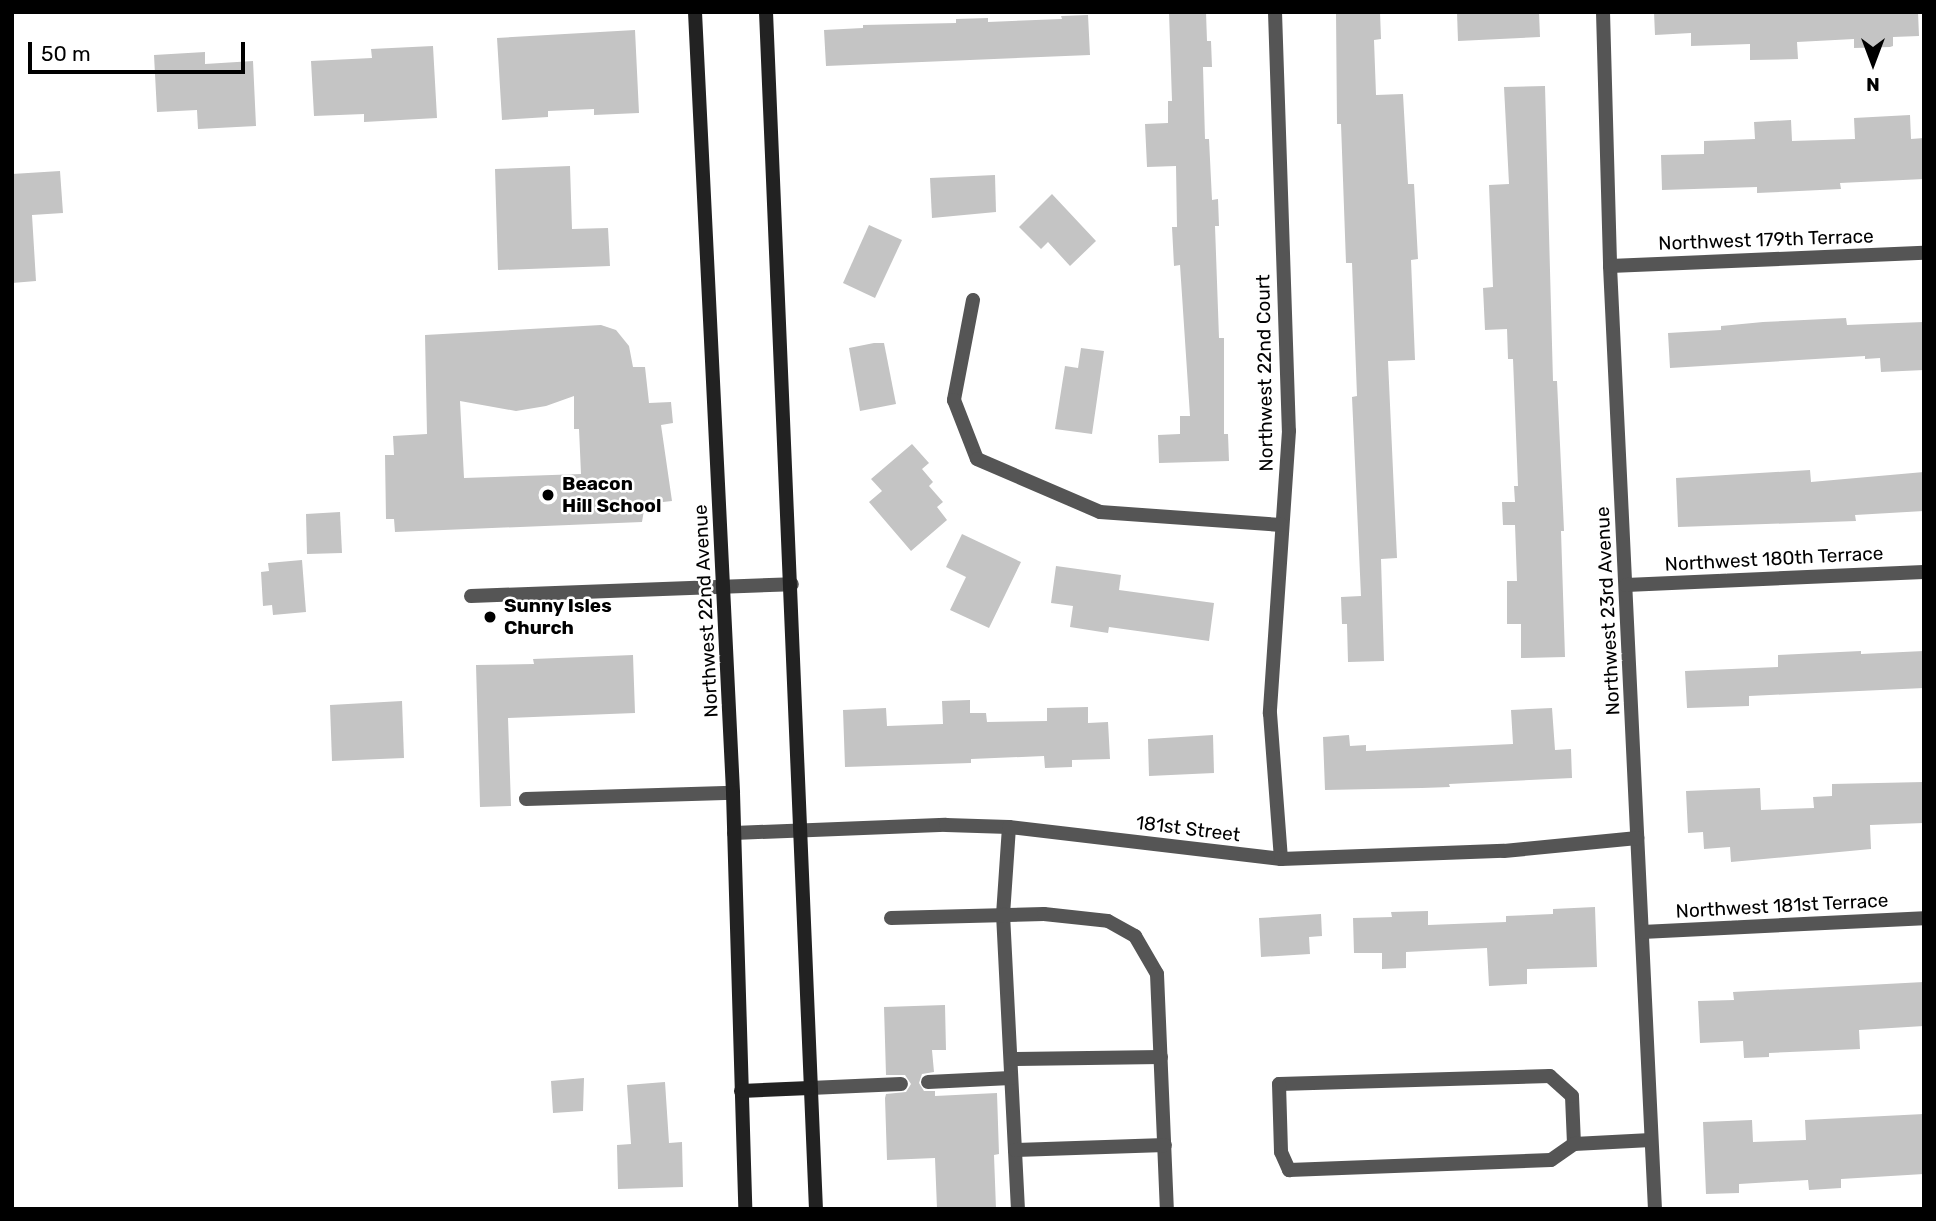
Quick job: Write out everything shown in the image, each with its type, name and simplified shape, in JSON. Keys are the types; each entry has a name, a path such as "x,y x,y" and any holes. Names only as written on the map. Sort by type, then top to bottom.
{"main road":[{"name":"Northwest 22nd Avenue","path":"695,12 733,793 745,1209"},
{"path":"766,12 803,831 816,1209"},
{"path":"741,1091 810,1088"}],"street":[{"name":"Northwest 22nd Court","path":"1275,12 1289,431 1270,713 1281,859"},
{"name":"Northwest 23rd Avenue","path":"1603,12 1610,265 1655,1209"},
{"name":"Northwest 179th Terrace","path":"1610,265 1924,253"},
{"path":"973,300 954,400 977,458 1100,512 1282,525"},
{"name":"Northwest 180th Terrace","path":"1626,585 1924,572"},
{"path":"471,596 792,584"},
{"path":"526,799 733,793"},
{"name":"181st Street","path":"734,833 946,825 1009,827 1281,859 1504,851 1637,838"},
{"path":"1009,827 1003,914 1018,1209"},
{"path":"891,918 1003,914 1108,921 1135,936 1157,974 1167,1209"},
{"name":"Northwest 181st Terrace","path":"1642,932 1924,918"},
{"path":"1011,1059 1161,1057"},
{"path":"1574,1144 1572,1096 1550,1076 1279,1084 1281,1152 1289,1170 1552,1160 1574,1144 1651,1140"},
{"path":"928,1082 1012,1079"},
{"path":"810,1088 901,1084"},
{"path":"1015,1150 1165,1144"}],"building":[{"path":"1169,12 1206,12 1207,41 1211,41 1212,67 1203,67 1205,139 1209,139 1212,200 1218,199 1219,226 1215,226 1219,338 1224,338 1224,434 1228,434 1229,461 1159,463 1158,435 1180,434 1180,416 1190,416 1180,265 1174,266 1172,227 1177,227 1176,166 1147,167 1145,124 1168,123 1168,101 1172,101"},
{"path":"1336,12 1380,12 1381,39 1374,40 1376,95 1403,94 1408,184 1414,184 1418,259 1411,260 1415,360 1388,361 1397,558 1381,559 1384,661 1348,662 1347,624 1342,624 1341,597 1361,596 1352,397 1357,396 1352,263 1346,263 1341,124 1337,124"},
{"path":"1457,12 1539,12 1540,37 1458,41"},
{"path":"1654,12 1918,12 1919,36 1893,37 1893,46 1890,47 1854,48 1854,39 1797,42 1798,59 1750,60 1750,44 1691,46 1691,33 1655,35"},
{"path":"1088,15 1090,55 826,66 824,30 863,28 863,25 956,23 956,19 988,18 988,22 1062,19 1061,16"},
{"path":"635,30 639,113 594,115 594,109 548,111 548,117 502,120 497,38"},
{"path":"433,46 437,118 364,122 364,114 314,116 311,61 372,58 371,49"},
{"path":"205,52 205,64 253,61 256,126 198,129 197,110 157,112 154,55"},
{"path":"1545,86 1553,381 1557,381 1564,531 1561,531 1565,657 1521,658 1521,624 1507,624 1507,581 1517,581 1515,525 1503,525 1502,502 1515,502 1514,486 1518,486 1513,359 1508,359 1507,329 1485,330 1483,288 1493,287 1489,185 1509,184 1504,87"},
{"path":"1910,115 1911,139 1924,138 1924,179 1840,183 1841,189 1757,193 1757,187 1662,190 1661,155 1704,154 1704,141 1755,139 1754,122 1791,120 1792,141 1855,139 1854,118"},
{"path":"570,166 572,229 608,228 610,266 498,270 495,169"},
{"path":"60,171 63,213 32,215 36,281 12,283 12,174"},
{"path":"995,175 996,212 932,218 930,178"},
{"path":"1052,194 1096,241 1070,266 1048,242 1041,249 1019,227"},
{"path":"869,225 902,240 875,298 843,283"},
{"path":"1846,318 1847,325 1924,322 1924,370 1881,372 1880,358 1865,359 1865,356 1670,368 1668,333 1721,330 1721,326 1763,322"},
{"path":"601,325 616,330 629,346 633,367 645,367 649,403 671,402 673,423 661,425 672,501 645,504 642,522 395,532 394,519 386,519 385,455 394,455 393,436 427,434 425,335","holes":["574,396 574,429 579,429 581,474 464,478 460,401 516,411 546,406"]},
{"path":"884,343 896,404 860,411 849,348"},
{"path":"1081,348 1104,351 1092,434 1055,429 1065,366 1078,368"},
{"path":"912,444 929,463 922,469 933,482 929,486 943,502 937,507 947,520 911,551 869,502 882,491 871,479"},
{"path":"1810,470 1811,482 1924,472 1924,511 1855,515 1856,521 1678,527 1676,478"},
{"path":"340,512 342,553 307,554 306,514"},
{"path":"962,534 1021,562 989,628 950,610 966,577 946,567"},
{"path":"302,560 306,612 273,615 272,605 263,606 261,572 269,571 268,563"},
{"path":"1056,566 1121,575 1119,590 1214,603 1209,641 1109,627 1108,633 1070,627 1073,606 1051,603"},
{"path":"1861,651 1861,654 1924,651 1924,688 1749,696 1749,706 1687,708 1685,671 1778,667 1778,655"},
{"path":"633,655 635,713 508,718 511,806 480,807 476,665 534,664 533,659"},
{"path":"970,700 970,713 986,713 987,722 1047,721 1047,708 1088,707 1088,723 1108,722 1110,759 1072,760 1072,767 1045,768 1044,756 971,759 971,763 845,767 843,710 886,708 887,726 943,724 942,701"},
{"path":"402,701 404,758 332,761 330,705"},
{"path":"1552,708 1555,750 1571,749 1572,778 1449,784 1450,787 1325,790 1323,737 1349,735 1350,746 1366,745 1366,751 1513,744 1511,710"},
{"path":"1213,735 1214,773 1149,776 1148,739"},
{"path":"1924,782 1924,823 1870,825 1871,849 1731,862 1730,847 1704,849 1703,832 1688,833 1686,791 1760,788 1761,810 1814,808 1813,797 1832,796 1832,784"},
{"path":"1595,907 1597,967 1527,969 1527,984 1489,986 1487,948 1406,952 1406,968 1382,969 1382,953 1354,953 1353,918 1392,917 1391,912 1428,911 1428,925 1506,922 1506,916 1553,914 1553,909"},
{"path":"1321,914 1322,936 1309,937 1310,954 1261,957 1259,918"},
{"path":"1924,982 1924,1026 1859,1030 1860,1049 1769,1053 1769,1057 1744,1058 1743,1041 1700,1043 1698,1001 1734,1000 1733,992"},
{"path":"945,1005 946,1050 932,1050 934,1072 922,1074 919,1083 924,1091 935,1091 935,1096 997,1093 999,1154 994,1155 996,1209 937,1209 935,1158 887,1160 886,1094 906,1092 911,1084 905,1075 886,1075 884,1007"},
{"path":"584,1078 583,1111 553,1113 551,1081"},
{"path":"665,1082 669,1143 682,1142 683,1187 618,1189 617,1145 631,1144 627,1085"},
{"path":"1924,1114 1924,1174 1841,1179 1841,1188 1809,1190 1808,1180 1739,1184 1739,1193 1706,1194 1703,1122 1752,1120 1753,1142 1806,1140 1805,1120"}],"place":[{"name":"Beacon Hill School","path":"548,495"},
{"name":"Sunny Isles Church","path":"490,617"}]}
